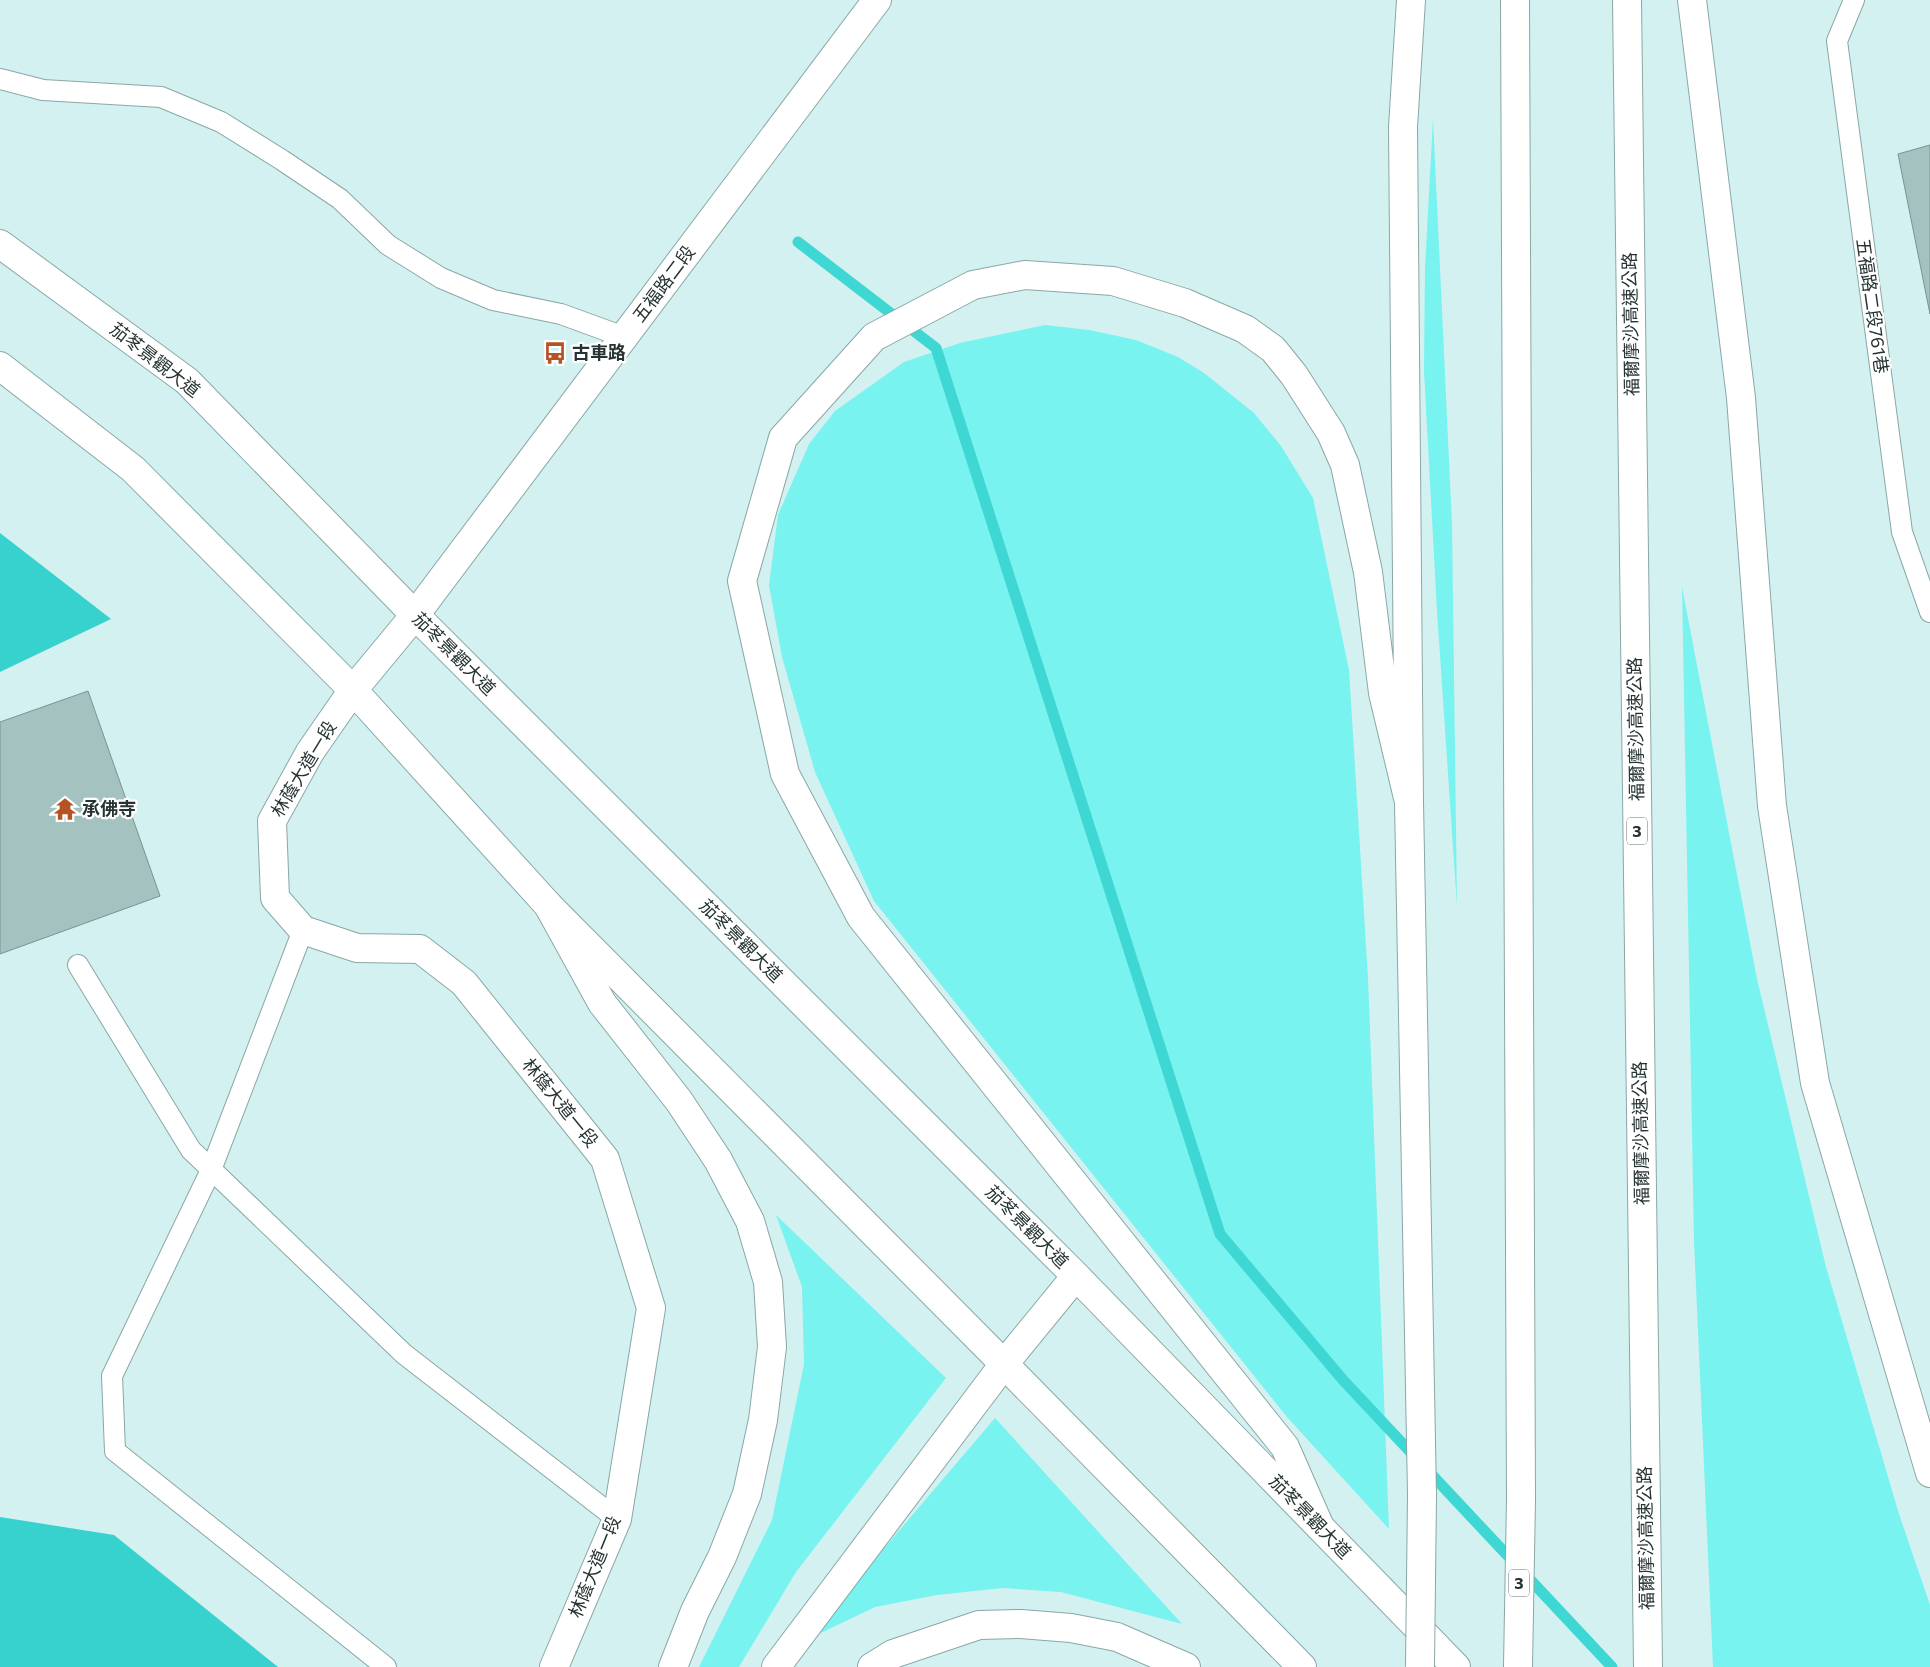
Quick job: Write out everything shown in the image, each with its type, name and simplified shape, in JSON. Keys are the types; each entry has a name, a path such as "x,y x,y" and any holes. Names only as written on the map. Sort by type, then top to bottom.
{"main road":[{"name":"五福路二段","path":"353,690 415,615 877,0"},
{"path":"1411,0 1403,127 1409,802 1420,1428 1420,1667"},
{"name":"3","path":"1515,0 1521,1499 1518,1667"},
{"name":"福爾摩沙高速公路","path":"1626,0 1648,1664"},
{"path":"1692,0 1742,398 1772,806 1815,1083 1930,1472"},
{"name":"茄苳景觀大道","path":"0,244 187,381 415,615 1076,1276 1456,1667"},
{"path":"1320,1527 1285,1447 861,917 785,774 742,580 783,438 874,337 973,285 1025,275 1113,281 1153,292 1216,315 1245,329 1272,349 1313,401 1331,433 1345,465 1368,572 1382,692 1409,802"},
{"path":"0,366 133,469 353,690 548,905 1302,1667"},
{"name":"林蔭大道一段","path":"353,690 310,752 272,821 275,898 303,930 357,948 420,949 464,983 605,1159 651,1308 617,1519 554,1667"},
{"path":"548,905 602,1003 679,1101 718,1160 750,1221 768,1282 772,1347 763,1420 747,1494 722,1557 695,1611 673,1667"},
{"path":"776,1667 1004,1364 1076,1276"},
{"path":"872,1667 894,1654 979,1624 1071,1628 1117,1637 1186,1667"}],"lane":[{"name":"五福路二段761巷","path":"1854,0 1837,41 1902,532 1930,612"},
{"path":"0,79 43,90 161,97 221,122 282,160 340,199 388,245 441,278 494,300 561,314 624,337"},
{"path":"303,930 211,1170 112,1376 115,1451 386,1667"},
{"path":"78,965 191,1150 404,1354 617,1519"}],"shaded area":[{"path":"1433,119 1452,524 1457,906 1437,611 1424,371 1425,268"},
{"path":"1045,325 1089,330 1136,340 1178,357 1204,373 1254,413 1281,446 1313,498 1349,670 1368,978 1389,1529 1287,1417 874,901 815,772 782,657 769,585 778,515 809,444 835,411 904,362 960,343"},
{"path":"0,533 111,619 0,672"},
{"path":"1682,587 1757,979 1826,1267 1899,1514 1930,1605 1930,1667 1713,1667 1694,1241"},
{"path":"776,1215 946,1378 796,1572 739,1667 699,1667 772,1520 804,1364 802,1287"},
{"path":"995,1418 1182,1624 1061,1592 1003,1588 937,1595 875,1607 806,1640"},
{"path":"0,1517 114,1535 278,1667 0,1667"}],"building":[{"path":"1930,145 1930,314 1898,154"},
{"name":"承佛寺","path":"88,691 160,896 0,954 0,722"}],"waterway":[{"path":"798,242 936,348 1220,1234 1343,1380 1612,1667"}],"place":[{"name":"古車路","path":"555,353"},
{"name":"承佛寺","path":"65,809"}]}
